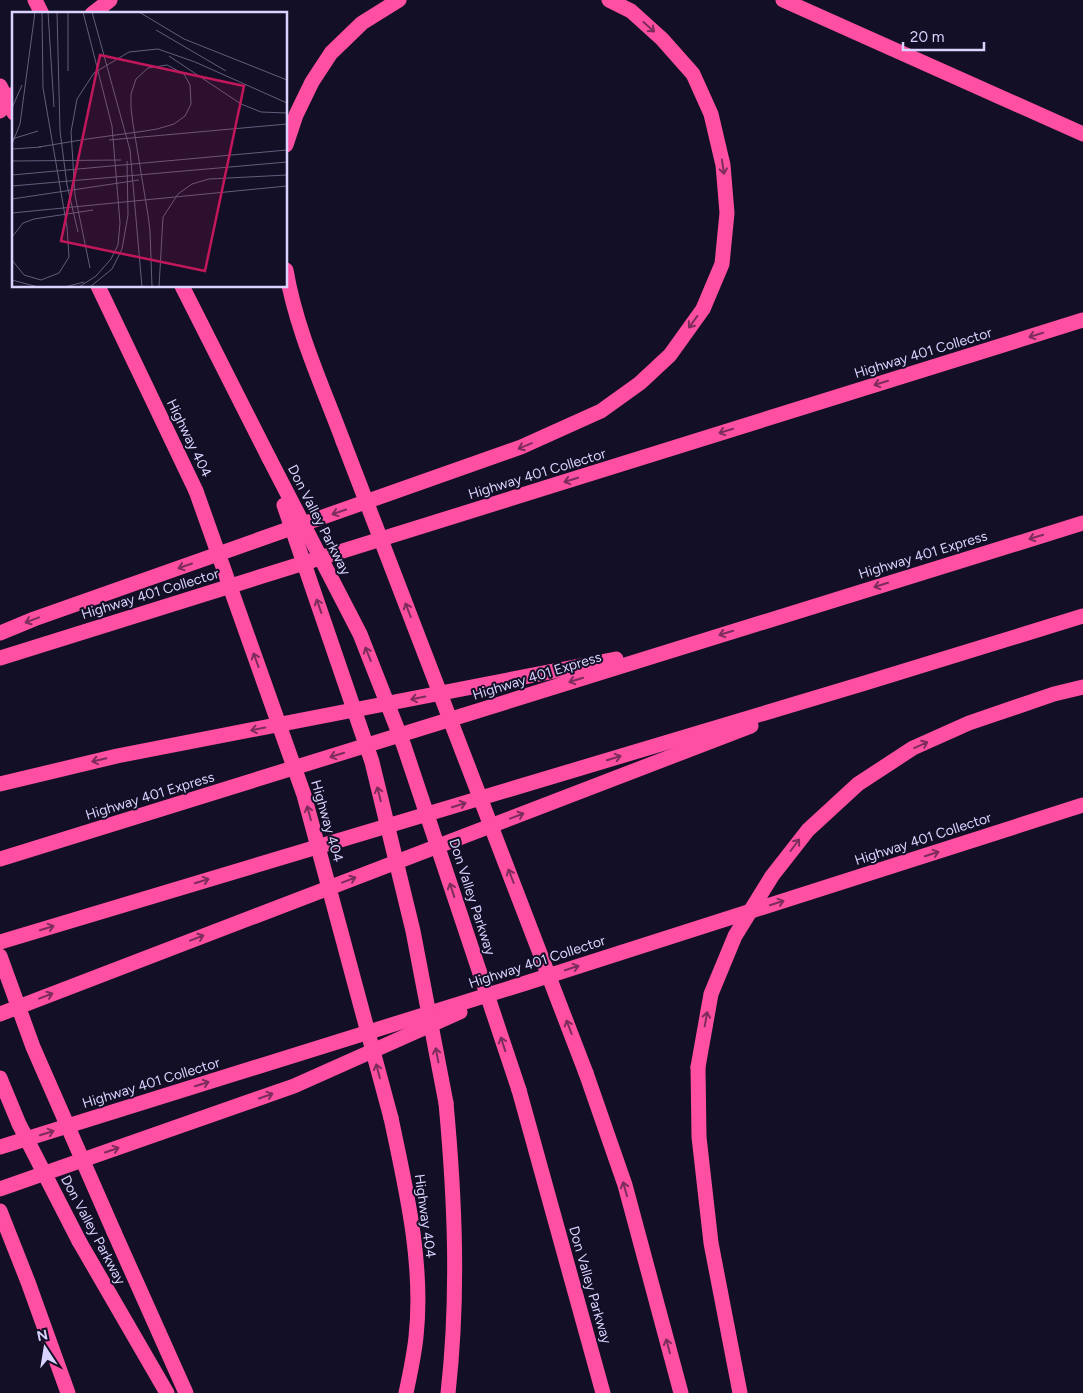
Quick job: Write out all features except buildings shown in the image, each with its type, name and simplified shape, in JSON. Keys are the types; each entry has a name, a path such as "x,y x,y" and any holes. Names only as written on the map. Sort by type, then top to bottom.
{"highway":[{"path":"35,0 41,12"},
{"path":"95,12 110,0"},
{"path":"288,139 296,115 312,82 331,54 362,23 399,0"},
{"path":"0,633 43,616 521,447 601,411 640,383 670,355 703,309 722,264 727,213 723,165 711,114 693,74 662,39 637,16 609,0"},
{"path":"783,0 1083,134"},
{"path":"0,86 12,109"},
{"path":"0,111 12,96"},
{"path":"288,281 303,334 586,1073 625,1185 681,1393"},
{"name":"Highway 404","path":"99,288 196,491 304,795 391,1118 409,1210 417,1284 416,1335 406,1393"},
{"path":"183,288 269,458 372,762 413,931 446,1103 452,1160 455,1298 448,1393"},
{"name":"Highway 401 Collector","path":"0,658 1083,320"},
{"name":"Don Valley Parkway","path":"269,458 360,634 404,746 519,1090 603,1393"},
{"name":"Highway 401 Express","path":"0,859 1083,523"},
{"path":"0,942 1083,616"},
{"path":"0,784 117,756 689,645"},
{"path":"0,1014 865,683"},
{"path":"740,1393 711,1244 699,1137 698,1067 711,994 735,936 772,876 808,830 858,784 913,748 969,723 1054,694 1083,687"},
{"name":"Highway 401 Collector","path":"0,1147 526,983 1083,805"},
{"path":"0,956 33,1046 186,1393"},
{"path":"0,1189 294,1086 526,983"},
{"name":"Don Valley Parkway","path":"0,1078 19,1124 79,1241 167,1393"},
{"path":"0,1211 68,1393"}]}
